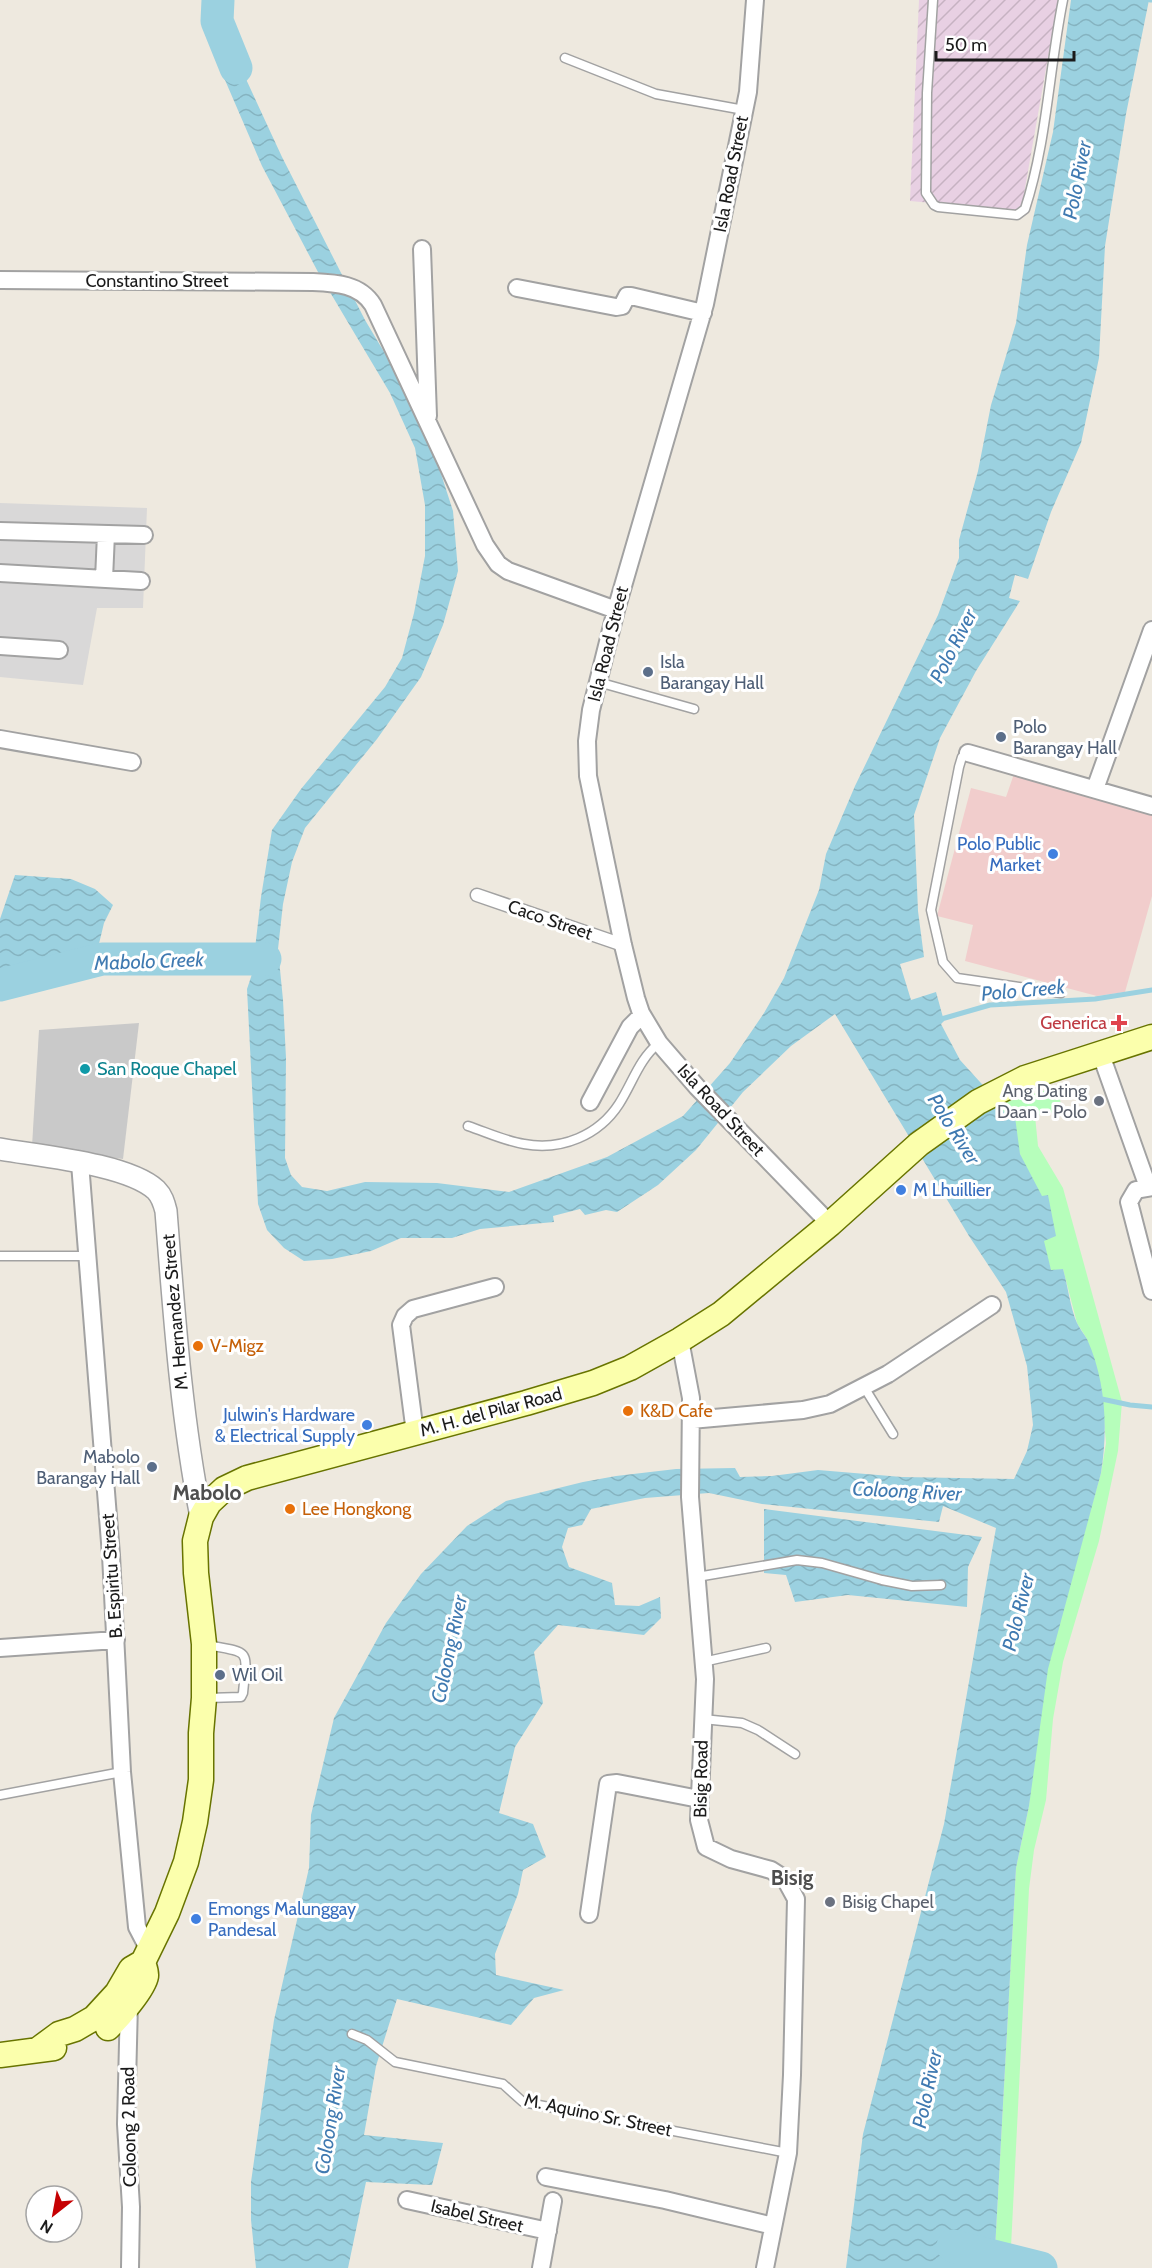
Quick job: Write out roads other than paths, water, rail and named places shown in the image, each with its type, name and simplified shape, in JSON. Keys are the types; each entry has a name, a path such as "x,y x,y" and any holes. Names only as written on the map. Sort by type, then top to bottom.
{"main road":[{"name":"M. H. del Pilar Road","path":"0,2055 40,2048 59,2034 75,2029 123,1998 131,1969 146,1956 167,1913 186,1862 201,1780 204,1644 195,1541 201,1517 209,1503 224,1489 247,1478 594,1383 630,1368 721,1314 830,1224 919,1144 978,1102 1025,1078 1152,1037"}],"street":[{"name":"Isla Road Street","path":"755,0 748,92 702,313 616,610 591,710 587,741 588,776 636,998 637,1020 729,1121 830,1224"},
{"path":"422,249 428,423 485,545 498,564 518,576 616,610"},
{"name":"Constantino Street","path":"0,280 313,282 351,287 365,295 373,305 428,423"},
{"path":"517,288 616,307 622,306 627,296 631,296 702,313"},
{"path":"0,531 144,535"},
{"path":"104,579 106,534"},
{"path":"0,573 141,581"},
{"path":"1095,789 1152,630"},
{"path":"0,646 59,650"},
{"path":"0,739 132,762"},
{"path":"968,753 1152,806"},
{"name":"Caco Street","path":"477,896 623,945"},
{"path":"590,1102 637,1020"},
{"path":"1100,1052 1150,1187 1136,1190 1129,1202 1152,1291"},
{"name":"M. Hernandez Street","path":"0,1149 113,1169 134,1177 157,1191 163,1200 166,1211 180,1372 192,1470 201,1517"},
{"name":"B. Espiritu Street","path":"80,1163 116,1640 122,1772 137,1928 146,1956"},
{"path":"415,1433 401,1325 405,1316 413,1309 495,1287"},
{"path":"691,1420 803,1410 830,1404 864,1387 924,1351 992,1305"},
{"name":"Bisig Road","path":"680,1340 691,1398 690,1497 703,1662 699,1820 706,1846 731,1860 771,1870 785,1879 795,1899 793,2063 788,2153 765,2268"},
{"path":"0,1648 116,1640"},
{"path":"589,1914 608,1784 617,1783 699,1799"},
{"name":"Coloong 2 Road","path":"123,1998 126,2124 131,2207 130,2268"},
{"path":"546,2177 665,2200 773,2226"},
{"name":"Isabel Street","path":"407,2200 548,2231"},
{"path":"541,2268 553,2201"}],"lane":[{"path":"933,0 927,93 926,193 938,207 1017,215 1025,209 1039,155 1054,45 1063,0"},
{"path":"565,58 656,94 744,110"},
{"path":"598,682 694,709"},
{"path":"968,753 962,757 959,766 931,910 943,962 957,978 1061,993"},
{"path":"468,1126 525,1144 557,1145 586,1135 603,1125 619,1104 640,1063 659,1043"},
{"path":"0,1256 88,1256"},
{"path":"864,1387 893,1434"},
{"path":"697,1577 797,1560 822,1563 882,1581 912,1586 941,1585"},
{"path":"204,1644 240,1650 246,1661 241,1697 204,1698"},
{"path":"703,1662 766,1648"},
{"path":"703,1719 742,1723 759,1730 795,1754"},
{"path":"0,1795 122,1772"},
{"name":"M. Aquino Sr. Street","path":"352,2034 367,2040 394,2062 503,2084 523,2103 788,2153"}],"water":[{"path":"1071,0 1149,0 1126,114 1105,246 1099,358 1081,443 1051,512 1028,579 1015,575 1009,598 1020,601 976,671 940,738 914,815 918,911 924,957 900,964 911,1000 936,992 944,1021 941,1024 960,1060 1000,1104 1006,1116 1015,1117 1020,1154 1042,1196 1048,1195 1056,1236 1044,1241 1051,1270 1063,1269 1075,1317 1087,1339 1098,1371 1104,1405 1101,1473 1048,1669 1029,1806 1016,1868 994,2268 846,2268 863,2134 944,1824 996,1528 943,1506 939,1522 762,1504 709,1493 645,1498 591,1509 582,1525 568,1528 562,1547 569,1567 612,1583 615,1605 639,1606 660,1597 661,1618 644,1635 558,1625 534,1652 543,1703 515,1747 499,1813 533,1824 546,1857 523,1870 518,1894 495,1954 496,1975 564,1990 534,1998 511,2025 397,1999 376,2066 364,2135 443,2143 432,2185 366,2182 348,2268 256,2268 251,2220 251,2182 274,2020 309,1868 311,1815 334,1718 386,1623 421,1574 467,1526 506,1501 583,1482 676,1469 735,1468 740,1477 772,1476 818,1470 902,1477 1014,1479 1027,1451 1033,1425 1027,1366 1006,1292 969,1236 835,1014 791,1046 743,1092 696,1150 658,1185 617,1212 606,1210 585,1215 580,1209 553,1216 554,1222 480,1229 452,1238 401,1238 371,1251 332,1259 304,1261 284,1248 267,1230 258,1204 247,989 252,974 272,830 301,789 385,687 402,658 414,613 425,556 425,505 415,448 390,393 318,272 262,166 203,29 221,25 282,157 365,320 405,387 434,452 453,511 458,571 443,625 421,677 377,739 305,828 292,862 283,904 278,949 286,1058 285,1158 291,1175 302,1187 327,1191 365,1182 437,1183 509,1192 607,1157 683,1116 730,1063 764,1013 784,978 819,890 826,854 855,786 938,615 959,558 959,540 978,471 991,405 1016,323 1027,245 1053,132"},
{"path":"15,875 71,879 95,889 113,905 104,923 97,952 102,959 0,986 0,919"},
{"path":"764,1509 982,1537 968,1567 967,1607 848,1595 795,1602 786,1575 764,1573"}],"waterway":[{"path":"218,0 217,21 236,68"},
{"name":"Mabolo Creek","path":"0,985 102,959 265,959"},
{"name":"Polo Creek","path":"938,1020 990,1005 1095,999 1152,990"},
{"path":"1097,1398 1152,1407"},
{"path":"953,2246 1041,2268"}],"place":[{"name":"Isla Barangay Hall","path":"648,672"},
{"name":"Polo Barangay Hall","path":"1001,737"},
{"name":"Polo Public Market","path":"1053,854"},
{"name":"Generica","path":"1119,1023"},
{"name":"San Roque Chapel","path":"85,1069"},
{"name":"Ang Dating Daan - Polo","path":"1099,1101"},
{"name":"M Lhuillier","path":"901,1190"},
{"name":"V-Migz","path":"198,1346"},
{"name":"K&D Cafe","path":"628,1411"},
{"name":"Julwin's Hardware & Electrical Supply","path":"367,1425"},
{"name":"Mabolo Barangay Hall","path":"152,1467"},
{"name":"Lee Hongkong","path":"290,1509"},
{"name":"Wil Oil","path":"220,1675"},
{"name":"Bisig Chapel","path":"830,1902"},
{"name":"Emongs Malunggay Pandesal","path":"196,1919"}],"district":[{"name":"Mabolo","path":"207,1492"},
{"name":"Bisig","path":"792,1877"}],"water label":[{"name":"Polo River","path":"1077,180"},
{"name":"Polo River","path":"953,646"},
{"name":"Polo River","path":"954,1129"},
{"name":"Coloong River","path":"907,1491"},
{"name":"Polo River","path":"1018,1612"},
{"name":"Coloong River","path":"449,1649"},
{"name":"Polo River","path":"927,2089"},
{"name":"Coloong River","path":"330,2120"}]}
